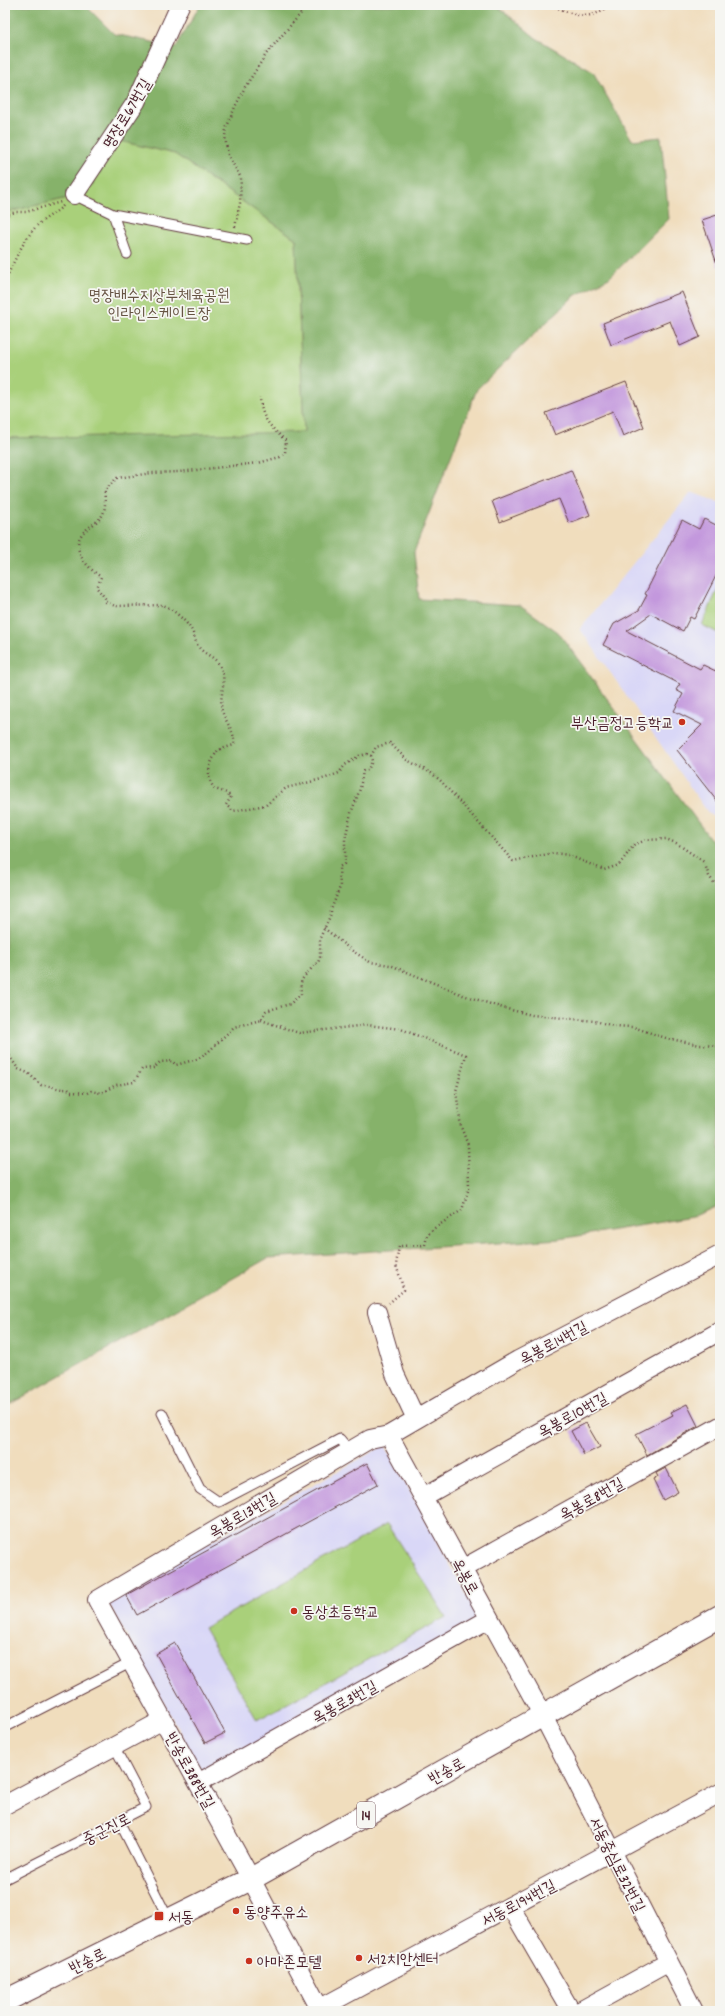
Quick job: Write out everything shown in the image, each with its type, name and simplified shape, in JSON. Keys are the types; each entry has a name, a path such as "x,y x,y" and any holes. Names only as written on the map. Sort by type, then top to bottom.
{"main road":[{"name":"반송로","path":"5,2001 251,1878 720,1616"}],"street":[{"name":"명장로67번길","path":"74,195 136,102 180,5"},
{"name":"옥봉로14번길","path":"389,1435 518,1360 720,1255"},
{"path":"377,1312 396,1374 416,1419"},
{"name":"옥봉로10번길","path":"423,1497 720,1331"},
{"name":"옥봉로8번길","path":"462,1569 720,1426"},
{"name":"옥봉로","path":"389,1435 542,1716"},
{"name":"옥봉로13번길","path":"97,1600 370,1439 389,1435"},
{"name":"반송로388번길","path":"97,1600 251,1878 319,2010"},
{"name":"옥봉로3번길","path":"198,1783 489,1619"},
{"name":"서동중심로32번길","path":"542,1716 694,2011"},
{"path":"5,1805 163,1720"},
{"name":"서동로194번길","path":"319,2010 720,1793"},
{"path":"510,1906 571,2011"},
{"path":"580,2011 669,1962"}],"lane":[{"path":"74,195 113,214 247,240"},
{"path":"113,214 128,254"},
{"path":"162,1413 200,1489 219,1502 340,1439 350,1451"},
{"path":"5,1727 132,1662"},
{"name":"중군진로","path":"5,1879 146,1807 114,1746"},
{"path":"119,1821 169,1920"}],"path":[{"path":"234,238 240,203 241,178 228,155 225,137 226,129 242,94 267,53 308,5"},
{"path":"551,5 577,15 598,14 610,5"},
{"path":"5,215 16,212 26,212 43,206 56,204 74,195"},
{"path":"5,281 15,257 40,222 57,212 74,195"},
{"path":"260,397 260,405 266,423 286,441 285,453 280,457 258,463 116,478 105,490 104,511 98,520 82,534 78,548 80,556 92,571 101,577 97,588 105,598 106,602 115,606 163,605 168,607 190,628 199,647 214,657 220,666 223,675 221,700 222,711 235,739 234,745 218,750 210,764 208,775 215,789 228,793 231,797 226,805 233,811 266,805 286,788 326,778 339,773 345,765 359,756 367,754 371,756"},
{"path":"260,1020 266,1011 290,1004 301,994 300,982 314,964 318,963 320,957 320,938 331,914 331,910 340,887 339,867 344,864 344,839 351,812 360,789 361,777 364,771 368,770 372,761 371,756 376,747 390,743 407,760 432,773 513,861 554,853 568,855 604,870 619,864 634,845 646,840 666,839 676,843 704,862 709,876 714,883 720,886"},
{"path":"324,928 351,950 370,962 390,965 463,995 503,1008 532,1014 578,1019 614,1026 633,1027 666,1038 700,1046 720,1046"},
{"path":"5,1049 18,1069 28,1073 41,1085 48,1085 58,1090 68,1089 71,1092 87,1093 91,1091 101,1093 116,1086 134,1082 142,1069 154,1068 160,1062 172,1061 176,1064 197,1058 208,1052 234,1027 260,1020 299,1033 367,1024 401,1029 466,1056 456,1091 461,1127 468,1145 470,1170 469,1188 462,1210 433,1229 427,1236 425,1245 399,1246 396,1265 404,1290 377,1312"}],"shaded area":[{"name":"부산금정고등학교","path":"691,492 720,503 720,820 709,814 580,629"},
{"name":"동상초등학교","path":"385,1445 480,1620 203,1774 108,1602 110,1597"}],"green space":[{"path":"5,5 85,5 114,34 176,47 200,5 496,5 536,38 593,72 632,140 661,137 669,219 609,278 574,296 477,389 414,552 419,599 520,605 558,632 714,844 720,844 720,1205 692,1217 560,1239 268,1258 5,1407 5,438 304,432 296,239 175,154 120,141 86,194 7,212 5,217"},
{"name":"명장배수지상부체육공원 인라인스케이트장","path":"120,141 175,154 296,239 304,433 5,438 5,217 7,212 86,194"},
{"path":"720,584 720,634 702,625"},
{"path":"387,1524 446,1617 257,1720 204,1628"}],"building":[{"path":"720,214 720,266 718,267 702,220"},
{"path":"682,292 700,337 680,346 670,321 611,345 603,323"},
{"path":"626,382 644,427 623,436 613,411 555,435 546,413"},
{"path":"571,470 590,515 569,523 559,499 500,522 492,501"},
{"path":"704,519 720,527 720,568 694,619 690,617 683,631 651,614 627,631 700,669 703,665 720,673 720,805 677,750 702,725 674,711 683,694 676,690 680,684 603,645 614,624 639,610 647,595 645,594 682,520 699,529"},
{"path":"687,1404 698,1426 647,1455 636,1434 673,1415 671,1412"},
{"path":"586,1423 600,1447 584,1455 571,1431"},
{"path":"367,1463 378,1484 137,1615 126,1595"},
{"path":"666,1468 678,1492 663,1500 653,1480 658,1477 656,1473"},
{"path":"175,1643 225,1733 205,1743 156,1654"}],"place":[{"name":"부산금정고등학교","path":"682,722"},
{"name":"동상초등학교","path":"294,1611"},
{"name":"동양주유소","path":"236,1911"},
{"name":"서동","path":"159,1916"},
{"name":"서2치안센터","path":"359,1958"},
{"name":"아마존모텔","path":"249,1961"}]}
